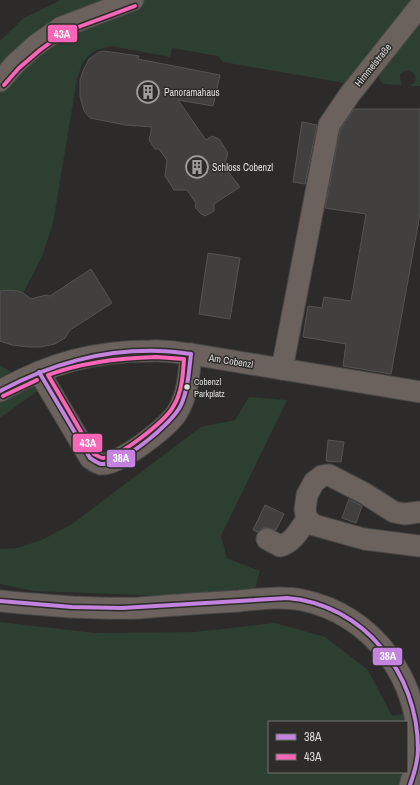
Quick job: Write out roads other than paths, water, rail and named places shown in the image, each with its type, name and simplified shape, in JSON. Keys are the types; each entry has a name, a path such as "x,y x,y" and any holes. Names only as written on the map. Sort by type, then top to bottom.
{"street":[{"path":"0,81 36,44 62,27 133,0"},
{"name":"Himmelstraße","path":"282,369 329,124 350,94 420,6"},
{"name":"Am Cobenzl","path":"0,391 39,372 62,363 88,356 153,350 191,354 420,392"},
{"path":"39,372 90,458 101,464 109,463 124,456 164,428 171,421 182,403 186,391 191,354"},
{"path":"420,512 405,514 394,512 330,474 322,476 314,482 308,495 305,510 307,518 314,525 364,539 420,546"},
{"path":"267,539 280,546 286,545 295,536 307,518"},
{"path":"0,601 22,604 93,608 136,608 270,599 300,600 331,609 366,630 379,642 403,678 414,708 417,732 418,749 416,766 410,785"}],"place":[{"name":"Panoramahaus","path":"148,92"},
{"name":"Schloss Cobenzl","path":"197,167"},
{"name":"Cobenzl Parkplatz","path":"187,387"}]}
